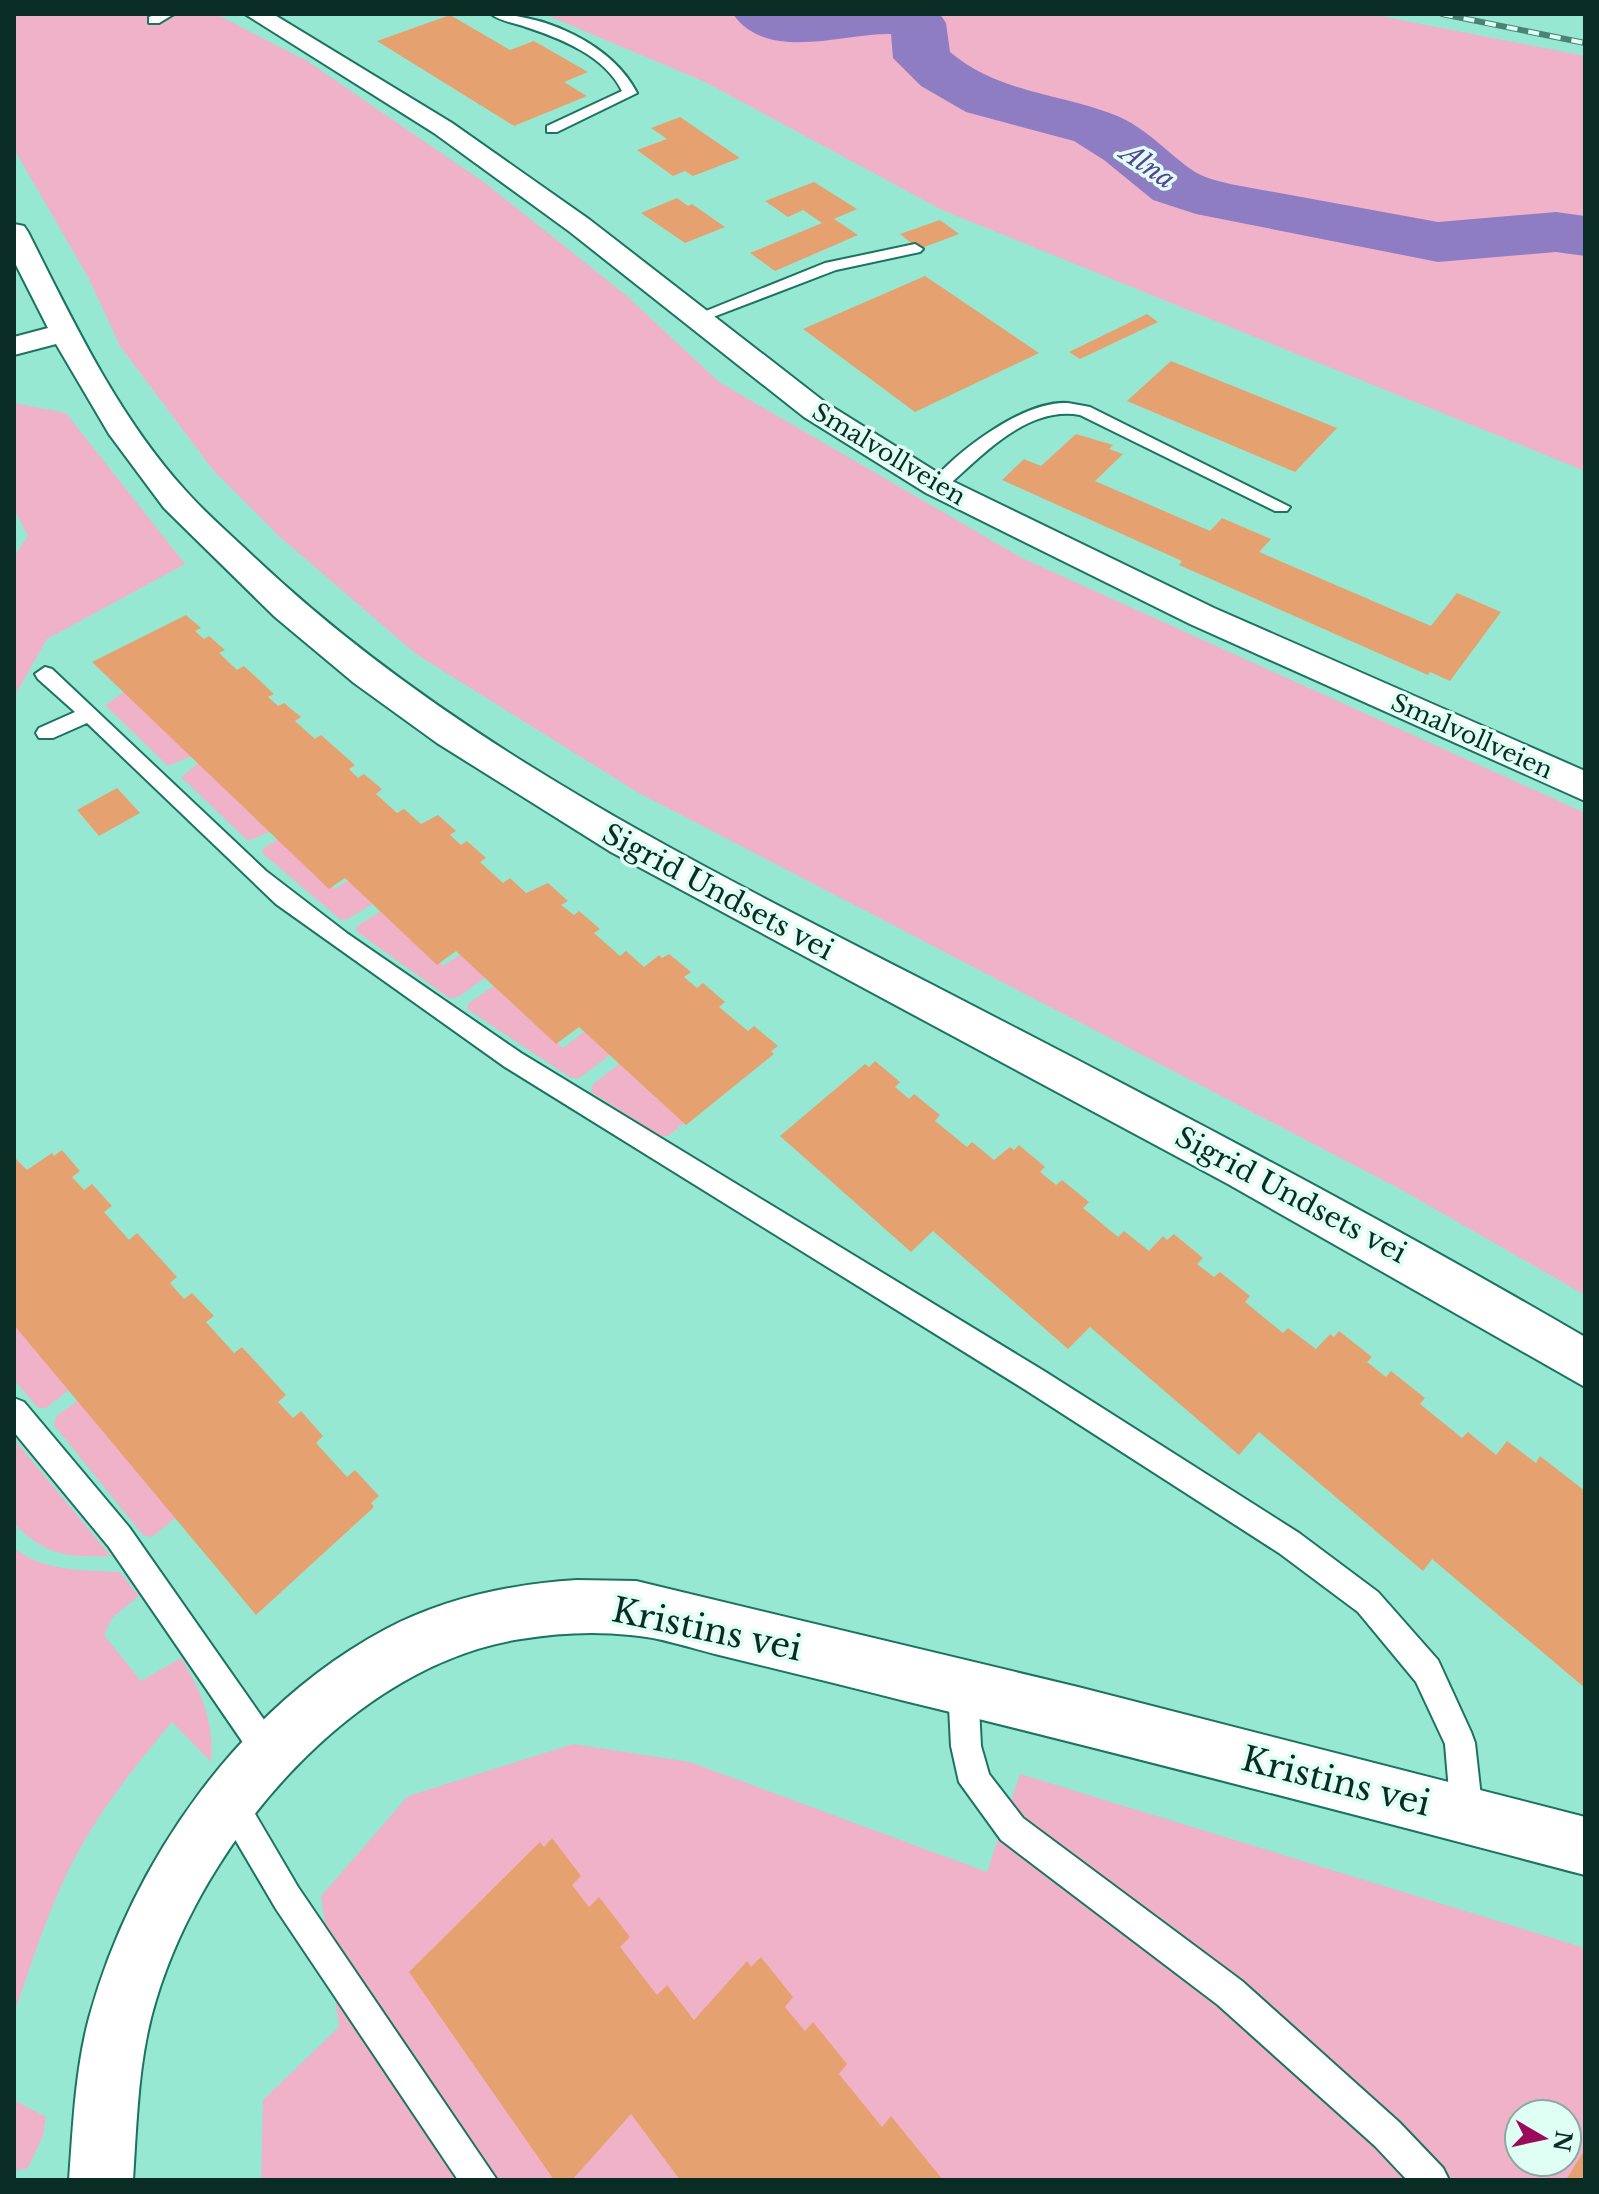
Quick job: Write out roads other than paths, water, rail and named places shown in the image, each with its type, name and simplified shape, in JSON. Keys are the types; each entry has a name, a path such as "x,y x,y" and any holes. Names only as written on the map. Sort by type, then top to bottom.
{"street":[{"name":"Smalvollveien","path":"265,15 443,128 526,186 815,410 937,486 996,518 1202,616 1585,787"},
{"name":"Sigrid Undsets vei","path":"14,232 89,381 174,499 256,583 325,642 476,752 585,821 722,896 1355,1228 1585,1364"},
{"path":"14,346 65,332"},
{"name":"Kristins vei","path":"101,2180 108,2087 124,2002 163,1904 230,1800 270,1755 352,1681 407,1647 522,1610 582,1604 636,1608 963,1687 1585,1846"}],"lane":[{"path":"154,20 168,14"},
{"path":"497,14 580,45 626,82 630,93 552,129"},
{"path":"694,319 809,276 891,251 915,249"},
{"path":"937,486 1002,434 1030,416 1058,408 1084,411 1281,507"},
{"path":"45,674 140,757 284,898 456,1015 513,1060 1034,1380 1289,1543 1368,1602 1427,1671 1460,1743 1467,1815"},
{"path":"46,733 89,714"},
{"path":"14,1411 119,1537 270,1755"},
{"path":"963,1687 966,1746 975,1782 1012,1829 1230,1993 1387,2134 1431,2180"},
{"path":"230,1800 287,1898 479,2180"}],"waterway":[{"name":"Alna","path":"761,14 805,27 881,18 899,18 918,23 922,58 941,74 987,99 1095,128 1126,147 1175,187 1218,201 1438,242 1556,232 1585,236"}],"railway":[{"path":"1442,14 1585,43"}]}
